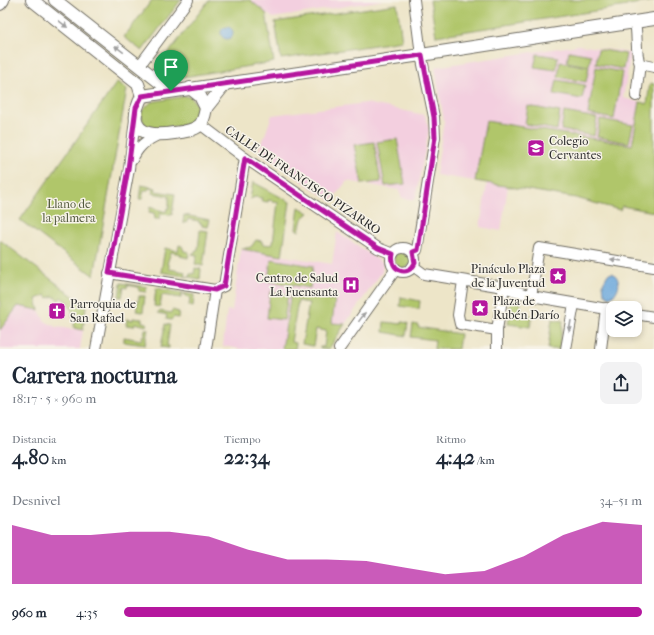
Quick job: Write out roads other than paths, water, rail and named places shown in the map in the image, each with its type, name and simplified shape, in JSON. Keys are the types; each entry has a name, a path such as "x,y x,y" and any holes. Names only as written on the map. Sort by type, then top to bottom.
{"main road":[{"path":"0,4 3,0"},
{"path":"32,0 138,84 142,96 136,108 135,120 143,132 156,136 190,130 200,124 206,108 226,83"},
{"path":"55,0 140,65 171,91"},
{"path":"142,96 654,19"},
{"path":"190,88 200,96 206,108"}],"street":[{"path":"140,65 188,0"},
{"path":"413,252 415,259 413,266 403,271 396,269 392,262 393,254 402,248 413,252 418,250 435,137 434,117 422,55 414,0"},
{"path":"635,22 638,35 637,58 640,64 636,96"},
{"path":"640,64 654,67"},
{"path":"96,349 128,169 135,120"},
{"name":"CALLE DE FRANCISCO PIZARRO","path":"200,124 245,158 378,248 393,254"},
{"path":"128,169 137,149 156,136"},
{"path":"109,273 215,290 224,286 245,158"},
{"path":"531,296 539,248 654,267"},
{"path":"413,266 424,274 504,287 531,296 606,308"},
{"path":"339,349 396,269"},
{"path":"463,281 458,315 460,324 497,330"},
{"path":"497,349 497,330 504,287"},
{"path":"206,349 215,290"},
{"path":"566,349 574,304"},
{"path":"642,315 654,317"},
{"path":"601,349 606,327"}],"water":[{"path":"227,27 231,29 233,33 231,37 227,39 223,37 221,33 223,29"},
{"path":"613,273 619,284 614,295 609,297 604,293 603,283 608,274"}],"place":[{"name":"Colegio Cervantes","path":"536,148"},
{"name":"Pináculo Plaza de la Juventud","path":"558,276"},
{"name":"Centro de Salud La Fuensanta","path":"351,285"},
{"name":"Plaza de Rubén Darío","path":"480,308"},
{"name":"Parroquia de San Rafael","path":"57,311"}],"park label":[{"name":"Llano de la palmera","path":"69,211"}]}
